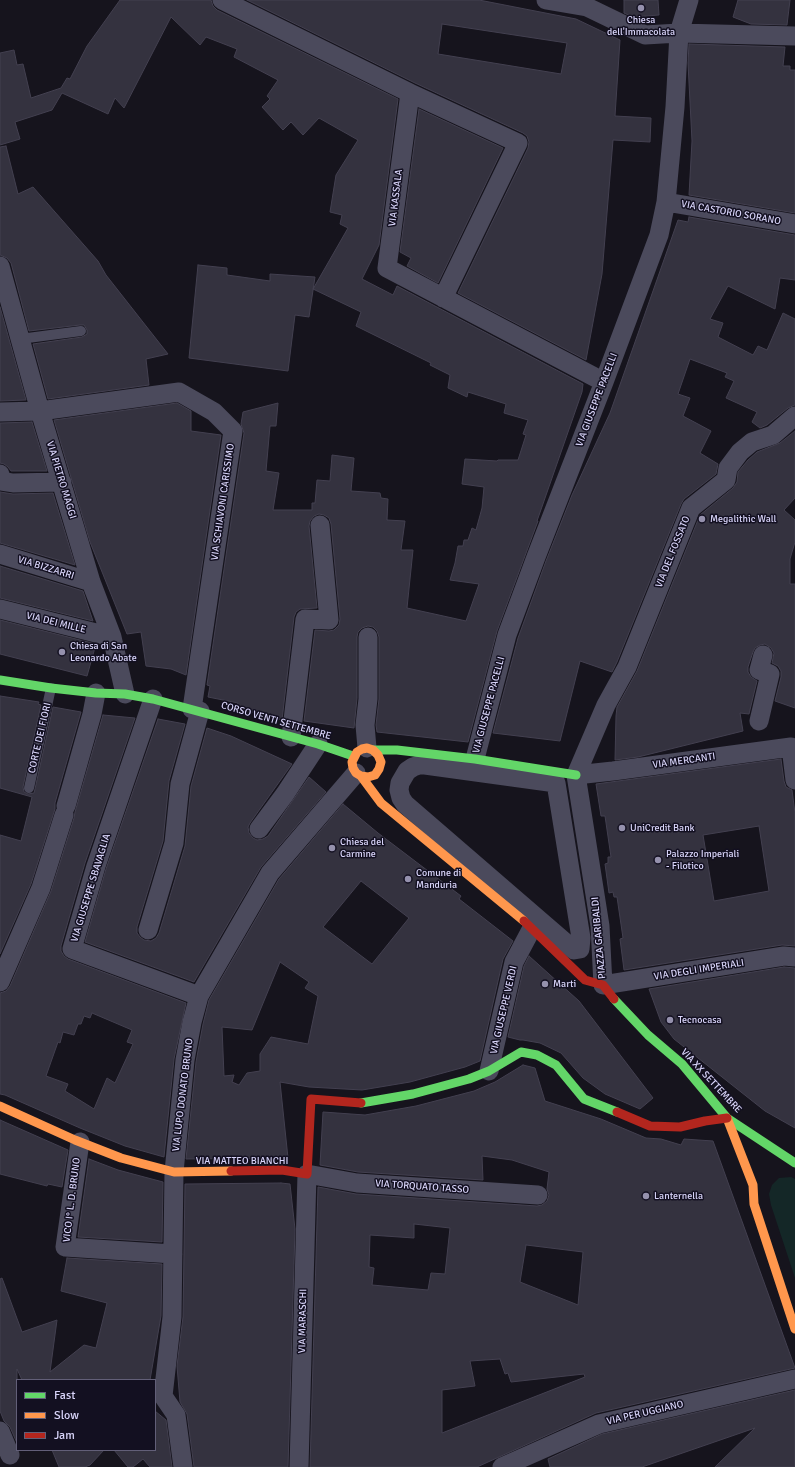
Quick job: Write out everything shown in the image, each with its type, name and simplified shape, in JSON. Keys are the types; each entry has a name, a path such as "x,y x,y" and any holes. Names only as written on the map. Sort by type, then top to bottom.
{"street":[{"path":"222,0 410,93 518,143 443,298"},
{"path":"546,0 586,8 645,35 679,32 795,36"},
{"name":"VIA GIUSEPPE PACELLI","path":"474,759 507,635 659,235 666,202 675,107 679,32 689,0"},
{"name":"VIA KASSALA","path":"410,93 387,268 604,382"},
{"name":"VIA CASTORIO SORANO","path":"666,202 795,224"},
{"name":"VIA PIETRO MAGGI","path":"0,266 40,411 91,582 112,637 125,694"},
{"name":"VIA SCHIAVONI CARISSIMO","path":"40,411 179,392 214,412 234,431 196,710"},
{"path":"0,412 40,411"},
{"name":"VIA DEL FOSSATO","path":"576,774 606,705 627,667 691,508 726,480 728,468 740,452 752,442 773,435 795,416"},
{"path":"0,474 1,482 62,482"},
{"path":"291,737 305,619 329,620 320,525"},
{"name":"VIA BIZZARRI","path":"0,554 91,582"},
{"name":"VIA DEI MILLE","path":"0,609 112,637"},
{"path":"368,637 368,699 362,761 397,750 474,759 576,774"},
{"path":"759,721 770,674 759,670 763,655"},
{"path":"0,680 96,693 92,714 65,810 41,888 0,982"},
{"name":"CORSO VENTI SETTEMBRE","path":"96,693 125,694 153,699 318,744 362,761"},
{"name":"VIA GIUSEPPE SBAVAGLIA","path":"153,699 96,866 72,949 199,996"},
{"path":"148,930 174,843 180,784 196,710"},
{"path":"259,829 285,794 318,744"},
{"path":"793,748 795,780"},
{"name":"VIA MERCANTI","path":"576,774 613,771 793,748"},
{"name":"PIAZZA GARIBALDI","path":"362,761 381,803 532,928 585,980 603,985 600,926 576,774"},
{"name":"VIA LUPO DONATO BRUNO","path":"159,1398 172,1317 174,1172 185,1060 192,1022 199,996 270,873 362,761"},
{"name":"PIAZZA GARIBALDI","path":"425,765 556,783 582,938 580,948 574,950 405,804 401,798 399,790 400,782 407,771 412,767 425,765"},
{"name":"VIA GIUSEPPE VERDI","path":"489,1071 514,962 532,928"},
{"name":"VIA DEGLI IMPERIALI","path":"603,985 784,956 795,957"},
{"name":"VIA XX SETTEMBRE","path":"603,985 623,1009 648,1034 682,1064 727,1118 792,1161"},
{"path":"307,1174 311,1098 363,1103 412,1094 469,1079 489,1071 521,1052 537,1055 556,1065 584,1098 650,1126 680,1127 727,1118 753,1184 754,1204 795,1329"},
{"name":"VIA MATTEO BIANCHI","path":"0,1106 80,1142 122,1158 174,1172 282,1170 307,1174"},
{"name":"VICO I° L. D. BRUNO","path":"80,1142 65,1247 173,1254"},
{"path":"776,1160 792,1161"},
{"path":"753,1184 757,1173"},
{"name":"VIA TORQUATO TASSO","path":"307,1174 357,1183 538,1195"},
{"name":"VIA MARASCHI","path":"299,1467 307,1174"},
{"name":"VIA PER UGGIANO","path":"502,1467 599,1424 795,1379"},
{"path":"159,1398 176,1415 182,1467"},
{"path":"0,1431 12,1455"}],"lane":[{"path":"20,339 81,331"},
{"name":"CORTE DEI FIORI","path":"29,788 51,688"}],"green space":[{"path":"791,1177 795,1179 795,1278 771,1205 769,1194 772,1185 779,1178"}],"building":[{"path":"120,0 211,0 213,6 217,10 398,99 379,245 362,279 393,295 397,286 583,384 582,392 538,521 497,631 468,742 377,732 376,725 379,699 379,637 377,631 373,627 368,626 362,628 358,632 357,637 357,698 354,728 304,721 315,630 334,630 339,625 340,619 331,524 329,518 319,514 314,516 310,521 309,526 317,608 300,609 296,612 294,617 282,720 236,708 238,703 208,697 210,686 207,685 244,433 241,424 243,412 278,403 276,426 270,426 266,471 279,473 273,510 312,510 312,503 315,503 317,480 330,481 332,455 354,458 351,491 380,493 381,498 388,499 387,520 405,521 401,550 413,550 407,608 466,621 479,584 450,580 458,546 463,546 464,540 468,540 472,528 476,530 482,508 484,487 462,484 465,459 497,461 518,460 526,435 523,434 528,420 504,413 506,404 468,392 467,397 448,388 450,375 430,365 431,363 356,326 361,312 313,289 348,228 340,224 342,215 330,212 336,175 358,140 319,118 303,135 291,122 283,130 262,107 270,99 267,96 278,80 234,57 237,49 206,37 200,45 171,17 124,108 115,98 108,114 62,93 52,110 15,122 20,139 0,145 0,53 14,50 17,65 23,64 31,98 61,88 67,78 70,79 87,46"},
{"path":"247,0 479,0 576,19 620,40 615,116 651,118 650,142 613,140 602,274 586,360 458,293 528,148 529,142 527,136 523,133 415,83","holes":["442,24 567,43 561,74 438,54"]},
{"name":"Chiesa dell'Immacolata","path":"624,0 658,0 659,15 633,17 624,13"},
{"path":"738,0 790,0 787,25 751,24 733,17"},
{"path":"689,44 785,47 783,66 790,66 790,70 795,70 795,213 689,195 692,141 688,63"},
{"path":"419,109 503,148 438,283 407,266 411,258 400,252"},
{"path":"6,146 18,194 33,187 98,261 106,275 168,354 146,359 149,385 48,399 33,344 82,337 87,334 87,330 84,325 80,325 29,331 11,263 7,258 0,255 0,147"},
{"path":"689,217 795,235 795,280 780,278 775,309 728,286 710,319 723,323 718,337 753,355 758,346 767,350 783,313 795,319 795,405 788,408 767,425 760,428 752,422 757,412 726,398 734,381 725,377 727,373 690,359 678,394 690,398 683,416 711,431 700,453 718,464 716,474 684,499 681,504 612,672 580,661 560,741 493,733 518,638 546,561 572,495 610,413 678,220 688,222"},
{"path":"198,265 227,268 227,275 270,281 270,274 315,277 309,317 295,315 288,371 189,358"},
{"path":"0,307 26,400 0,401"},
{"path":"177,403 191,411 191,431 221,435 186,675 171,669 146,666 141,632 127,634 90,542 54,420"},
{"path":"32,422 47,471 11,471 4,464 0,463 0,423"},
{"path":"795,431 795,498 784,510 795,520 795,542 790,559 790,584 795,584 795,708 775,701 781,671 778,666 772,663 774,653 771,648 765,644 760,645 755,648 748,667 748,672 751,677 757,681 749,714 740,713 743,731 638,757 615,760 617,707 637,671 700,515 733,488 737,482 738,472 757,452 780,443"},
{"path":"0,492 13,494 53,493 75,565 0,543"},
{"path":"0,566 83,591 93,621 0,598"},
{"name":"Chiesa di San Leonardo Abate","path":"0,620 96,644 87,676 0,654"},
{"path":"0,696 39,702 38,704 41,705 23,787 24,792 28,794 34,793 53,707 81,712 55,803 55,809 31,884 0,954 0,835 21,841 32,797 0,788"},
{"path":"103,715 135,718 85,863 61,946 61,951 68,959 186,1003 174,1059 164,1157 125,1146 0,1094 0,993 6,991 10,986 51,891","holes":["92,1013 132,1030 127,1042 133,1044 115,1083 107,1078 94,1109 65,1091 68,1084 46,1076 63,1032 74,1035 78,1024 81,1024 84,1016 90,1018"]},
{"path":"158,719 185,724 169,781 163,841 137,927 137,933 144,940 151,941 156,938 159,933 185,846 191,786 207,728 231,736 292,764 250,823 248,827 249,833 253,838 257,840 268,836 309,777 326,792 261,867 194,982 85,942 106,869"},
{"name":"Palazzo Imperiali - Filotico","path":"781,759 786,787 792,790 795,813 795,946 782,945 624,970 620,939 623,938 617,897 614,897 613,892 609,893 605,864 608,863 608,857 611,857 605,816 601,816 596,784","holes":["759,826 769,891 714,901 703,835"]},
{"path":"343,804 378,833 461,896 459,899 513,941 503,959 480,1061 465,1067 410,1082 362,1090 309,1087 280,1082 288,1158 186,1159 196,1062 209,1000 279,879","holes":["361,881 409,918 372,964 323,927","280,962 309,982 305,988 318,996 308,1044 271,1037 260,1054 260,1071 247,1073 239,1085 232,1082 234,1075 224,1076 222,1027 252,1030"]},
{"path":"529,956 579,1001 653,1098 640,1109 605,1094 583,1078 561,1053 540,1043 508,1037 524,966"},
{"path":"784,967 795,968 795,1128 765,1111 674,1039 661,1022 649,989"},
{"path":"523,1065 535,1068 545,1101 601,1119 646,1138 661,1139 681,1145 684,1139 713,1141 795,1368 596,1413 477,1467 310,1467 318,1187 356,1194 537,1206 542,1205 547,1201 549,1195 547,1189 549,1172 512,1160 482,1156 483,1180 358,1172 320,1165 323,1112 365,1115 416,1106 474,1091 495,1082","holes":["414,1224 450,1228 445,1274 431,1273 428,1290 372,1285 374,1268 369,1267 370,1235 414,1238","526,1245 583,1252 578,1305 520,1282","500,1359 505,1374 508,1373 511,1382 584,1374 585,1377 442,1433 442,1390 475,1386 470,1361"]},
{"path":"0,1120 68,1150 62,1187 48,1184 47,1186 0,1174"},
{"path":"89,1159 118,1170 163,1182 162,1242 78,1237"},
{"path":"185,1184 290,1184 295,1229 288,1467 194,1467 187,1414 180,1402 177,1366 183,1317"},
{"path":"67,1258 162,1264 161,1316 150,1379 22,1379 17,1369 16,1441 10,1427 4,1421 0,1411 0,1279 2,1278 22,1332 57,1320 50,1372 84,1345 96,1348 107,1303 61,1291"},
{"path":"795,1390 795,1467 715,1467 755,1428 642,1467 550,1467 548,1459 602,1434"},
{"path":"156,1412 166,1420 172,1467 150,1467 143,1459 133,1467 128,1467 115,1451 156,1451"},
{"path":"52,1451 103,1451 90,1465 85,1467 59,1467"}],"traffic: fast":[{"path":"0,680 51,688 96,693 125,694 153,699 318,744 353,756"},
{"path":"373,750 397,750 475,759 576,775"},
{"path":"614,999 648,1035 682,1064 727,1118 795,1163"},
{"path":"361,1103 413,1094 469,1079 489,1071 521,1052 537,1055 556,1065 584,1099 617,1112"}],"traffic: slow":[{"path":"361,776 368,777 375,775 379,769 381,762 378,755 373,750 367,748 362,749 357,752 352,762 356,773 361,776 381,803 524,921"},
{"path":"0,1106 75,1140 121,1158 174,1172 231,1171"},
{"path":"727,1118 753,1185 754,1204 795,1329"}],"traffic: jam":[{"path":"524,921 585,980 603,985 614,999"},
{"path":"231,1171 282,1170 307,1174 311,1099 361,1103"},
{"path":"617,1112 650,1126 680,1127 727,1118"}],"place":[{"name":"Chiesa dell'Immacolata","path":"641,8"},
{"name":"Megalithic Wall","path":"702,519"},
{"name":"Chiesa di San Leonardo Abate","path":"62,652"},
{"name":"UniCredit Bank","path":"622,828"},
{"name":"Chiesa del Carmine","path":"332,848"},
{"name":"Palazzo Imperiali - Filotico","path":"658,860"},
{"name":"Comune di Manduria","path":"408,879"},
{"name":"Marti","path":"545,984"},
{"name":"Tecnocasa","path":"670,1020"},
{"name":"Lanternella","path":"646,1196"}]}
